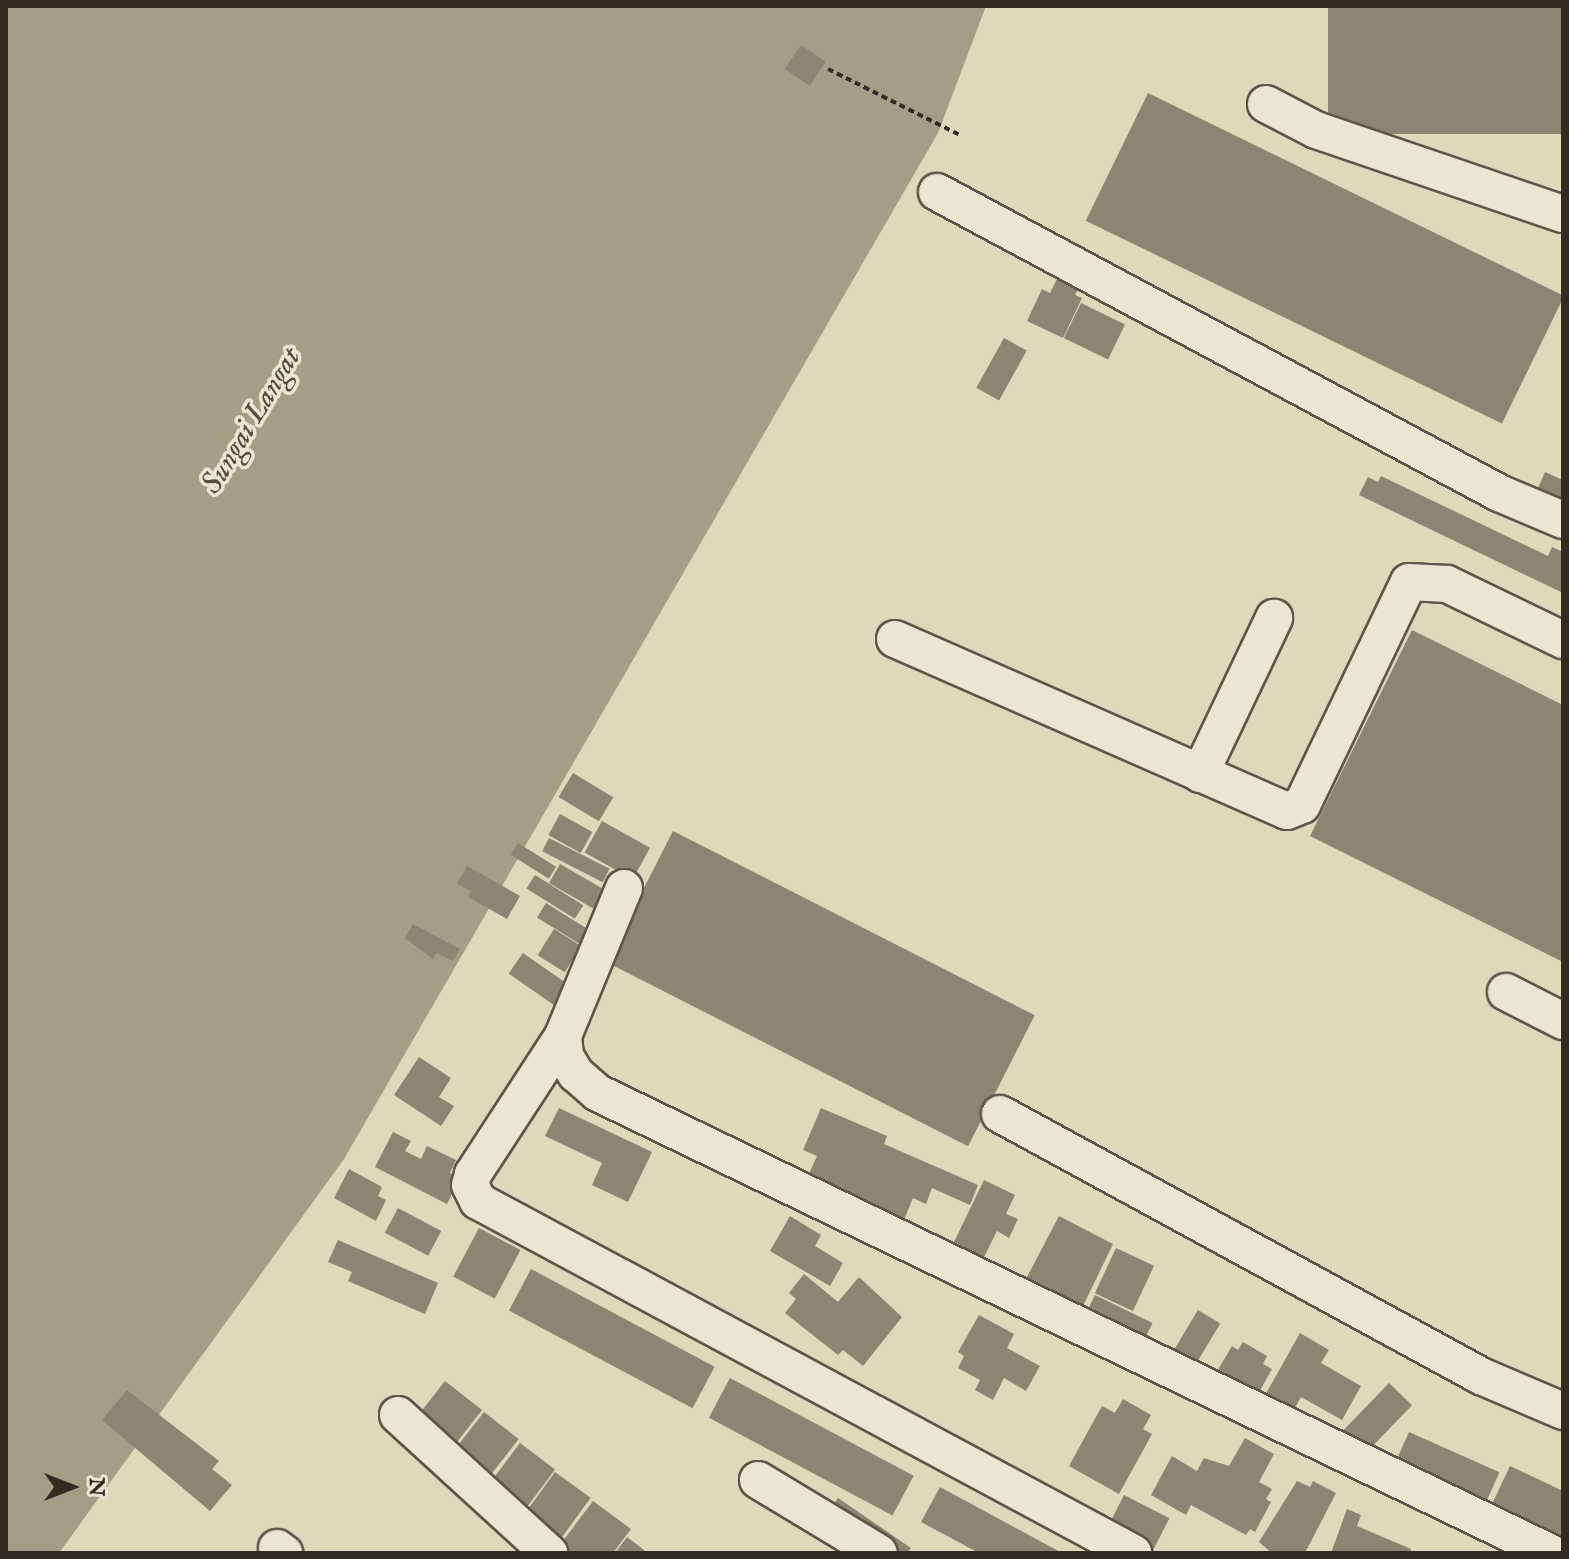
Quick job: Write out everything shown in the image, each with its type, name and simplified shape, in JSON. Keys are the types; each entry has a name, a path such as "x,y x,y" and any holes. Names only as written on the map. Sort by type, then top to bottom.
{"lane":[{"path":"1266,104 1316,130 1563,214"},
{"path":"937,192 1499,493 1563,520"},
{"path":"895,639 1287,811 1302,805 1409,582 1447,584 1563,640"},
{"path":"1200,774 1274,618"},
{"path":"624,888 563,1036 473,1174 470,1185 478,1201 1133,1553"},
{"path":"1506,992 1563,1021"},
{"path":"563,1036 565,1056 576,1074 598,1093 1551,1553"},
{"path":"1000,1114 1481,1376 1563,1411"},
{"path":"398,1415 549,1553"},
{"path":"758,1480 879,1553"}],"path":[{"path":"828,69 960,135"}],"water":[{"name":"Sungai Langat","path":"6,6 986,6 938,133 344,1159 59,1553 6,1553"}],"building":[{"path":"1328,6 1563,6 1563,134 1328,134"},
{"path":"801,45 826,62 810,86 785,69"},
{"path":"1148,93 1563,295 1502,424 1086,221"},
{"path":"1057,279 1078,289 1075,295 1082,298 1063,338 1027,321 1042,289 1050,293"},
{"path":"1081,303 1125,324 1108,360 1064,338"},
{"path":"1004,338 1027,351 999,400 976,388"},
{"path":"1545,472 1563,480 1563,521 1527,513"},
{"path":"1381,476 1548,556 1552,547 1563,552 1563,593 1359,495 1368,477 1378,482"},
{"path":"1412,630 1563,705 1563,962 1310,836"},
{"path":"573,773 613,797 599,821 559,797"},
{"path":"560,814 592,832 581,853 548,835"},
{"path":"602,821 650,848 633,879 585,852"},
{"path":"673,831 1035,1015 968,1146 606,962"},
{"path":"549,838 610,869 603,882 542,851"},
{"path":"518,843 556,867 549,879 511,855"},
{"path":"560,864 608,892 597,911 549,883"},
{"path":"467,866 520,896 507,919 468,897 471,891 457,884"},
{"path":"535,875 583,905 575,919 527,889"},
{"path":"546,903 594,933 585,948 537,917"},
{"path":"413,924 460,949 453,961 437,953 433,959 405,938"},
{"path":"554,929 581,946 565,972 538,955"},
{"path":"523,953 571,987 557,1007 509,973"},
{"path":"419,1057 451,1078 439,1097 454,1106 441,1126 394,1095"},
{"path":"559,1108 652,1152 628,1202 592,1185 602,1163 545,1136"},
{"path":"821,1108 887,1136 884,1144 978,1185 970,1205 932,1188 926,1204 913,1198 901,1227 804,1185 817,1156 803,1150"},
{"path":"393,1132 411,1141 405,1151 421,1159 427,1146 456,1160 450,1173 460,1179 447,1204 375,1167"},
{"path":"349,1169 382,1187 378,1196 386,1200 376,1221 334,1198"},
{"path":"984,1180 1015,1195 1006,1214 1018,1219 1009,1238 997,1231 984,1257 954,1242"},
{"path":"398,1208 441,1231 428,1256 385,1233"},
{"path":"790,1216 821,1235 815,1246 843,1263 830,1286 770,1251"},
{"path":"1059,1216 1113,1244 1083,1306 1070,1299 1065,1309 1046,1299 1051,1289 1027,1277"},
{"path":"479,1228 520,1250 495,1299 453,1277"},
{"path":"338,1240 438,1283 425,1314 348,1281 352,1272 328,1262"},
{"path":"1116,1248 1154,1266 1133,1311 1095,1293"},
{"path":"531,1269 715,1367 693,1408 509,1310"},
{"path":"804,1274 838,1302 859,1277 902,1317 863,1366 843,1350 838,1355 785,1313 796,1299 789,1293"},
{"path":"1095,1295 1153,1323 1136,1357 1078,1329"},
{"path":"1198,1310 1220,1323 1196,1364 1174,1350"},
{"path":"979,1315 1014,1334 1007,1348 1040,1366 1026,1391 1004,1378 993,1400 975,1390 980,1380 958,1368 964,1356 958,1352"},
{"path":"1300,1333 1329,1350 1321,1363 1361,1386 1342,1420 1301,1397 1287,1422 1259,1406"},
{"path":"1243,1342 1267,1356 1263,1364 1272,1369 1253,1403 1206,1390 1232,1346 1238,1350"},
{"path":"730,1378 914,1476 893,1515 709,1418"},
{"path":"445,1381 482,1410 440,1464 403,1435"},
{"path":"1389,1383 1412,1405 1349,1471 1326,1448"},
{"path":"127,1390 219,1461 212,1469 232,1485 210,1511 102,1420"},
{"path":"1123,1399 1151,1415 1143,1429 1152,1434 1119,1494 1069,1466 1102,1406 1115,1413"},
{"path":"484,1412 519,1439 475,1495 440,1468"},
{"path":"1409,1432 1499,1472 1477,1522 1387,1481"},
{"path":"1245,1438 1274,1454 1259,1482 1272,1489 1266,1499 1271,1502 1255,1532 1250,1529 1246,1535 1191,1505 1186,1515 1151,1495 1172,1456 1197,1471 1204,1458 1229,1466"},
{"path":"520,1443 555,1469 512,1526 477,1500"},
{"path":"1510,1466 1563,1491 1563,1545 1485,1519"},
{"path":"555,1472 591,1498 551,1553 514,1529"},
{"path":"1297,1481 1310,1487 1313,1481 1336,1493 1305,1553 1272,1553 1259,1542"},
{"path":"940,1487 1062,1553 979,1553 921,1522"},
{"path":"1124,1495 1169,1518 1154,1549 1108,1526"},
{"path":"838,1498 911,1548 907,1553 861,1553 820,1525"},
{"path":"593,1501 631,1529 613,1553 554,1553"},
{"path":"1347,1509 1361,1515 1357,1526 1411,1549 1410,1553 1331,1553"},
{"path":"627,1537 648,1553 615,1553"}]}
